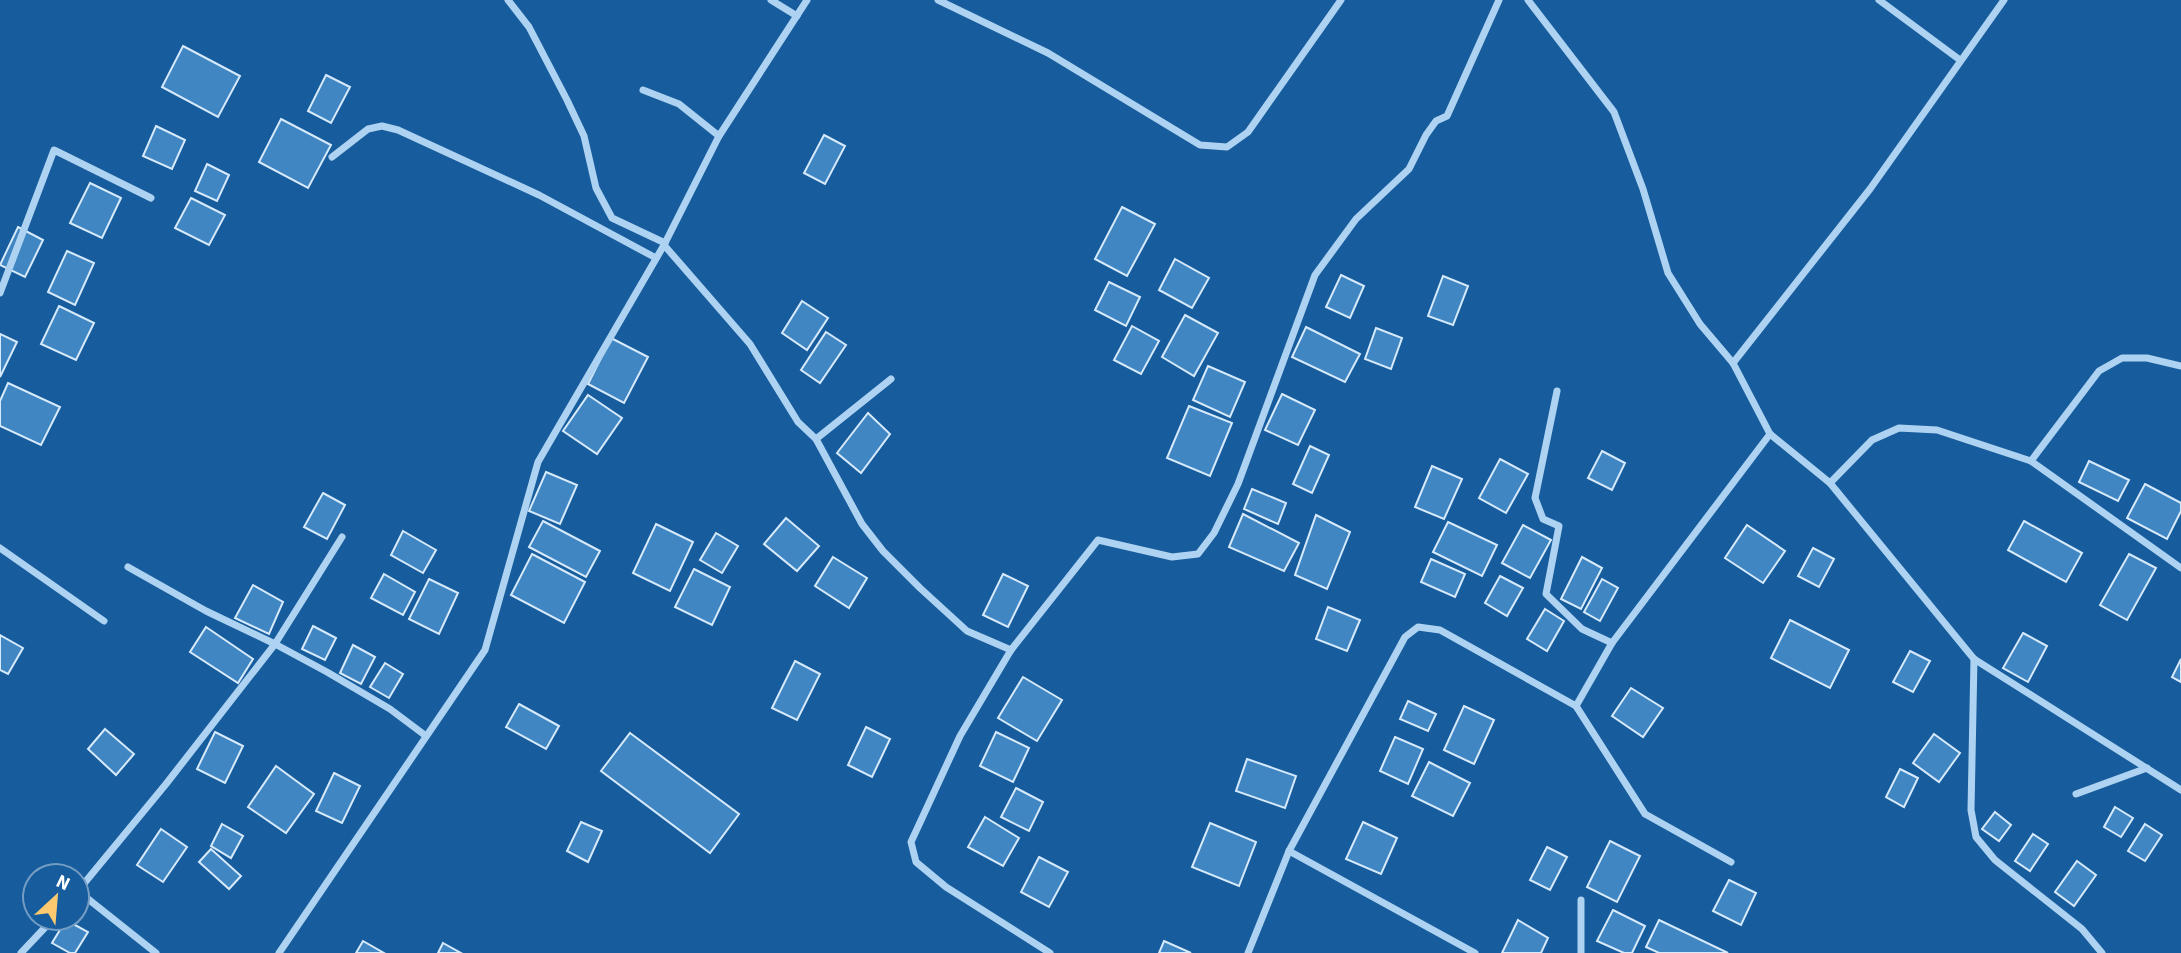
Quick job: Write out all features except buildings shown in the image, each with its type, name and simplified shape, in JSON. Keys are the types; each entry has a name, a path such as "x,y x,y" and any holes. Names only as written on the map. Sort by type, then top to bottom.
{"street":[{"path":"508,0 529,27 584,135 596,188 611,218 664,244 750,344 798,422 817,439 862,524 883,551 967,631 1011,650"},
{"path":"771,0 797,16"},
{"path":"279,953 485,650 538,462 664,244 719,136 807,0"},
{"path":"938,0 1048,52 1200,145 1227,147 1248,132 1341,0"},
{"path":"1050,953 946,887 916,862 911,842 960,736 1011,650 1098,540 1172,557 1198,554 1214,533 1238,484 1315,275 1356,219 1409,169 1436,121 1447,116 1499,0"},
{"path":"1528,0 1614,112 1643,189 1668,273 1700,324 1732,363 1770,434 1830,483 1974,659 2181,790"},
{"path":"1879,0 1960,60"},
{"path":"1732,363 1870,189 2004,0"},
{"path":"643,90 679,104 719,136"},
{"path":"332,157 368,129 382,126 398,130 539,195 656,258"},
{"path":"0,293 54,150 151,198"},
{"path":"2031,461 2099,371 2122,358 2147,358 2181,366"},
{"path":"817,439 891,379"},
{"path":"1557,391 1535,498 1543,519 1559,526 1546,594 1582,629 1612,643"},
{"path":"1830,483 1872,440 1899,428 1937,430 2031,461 2181,568"},
{"path":"1576,706 1612,643 1770,434"},
{"path":"91,875 275,644 342,537"},
{"path":"0,548 104,621"},
{"path":"128,567 206,611 275,644 390,709 426,736"},
{"path":"1248,953 1289,851 1405,637 1418,626 1440,630 1576,706 1645,814 1731,862"},
{"path":"1974,659 1971,810 1976,836 1995,860 2082,929 2102,953"},
{"path":"2076,794 2147,768"},
{"path":"1289,851 1475,953"},
{"path":"1581,900 1581,953"},
{"path":"91,901 156,953"},
{"path":"21,953 41,932"}]}
